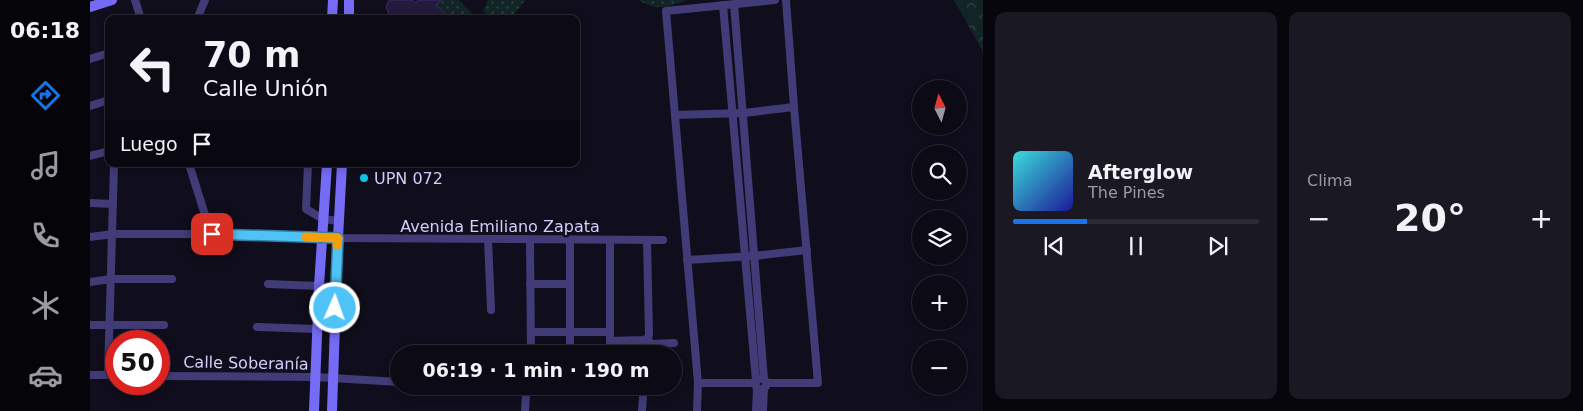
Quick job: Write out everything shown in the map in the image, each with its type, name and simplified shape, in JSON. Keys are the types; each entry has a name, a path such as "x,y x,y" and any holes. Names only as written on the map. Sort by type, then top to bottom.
{"main road":[{"path":"90,7 112,0"},
{"path":"332,15 333,0"},
{"path":"349,15 350,0"},
{"path":"314,411 319,286 327,167"},
{"path":"332,411 342,167"}],"street":[{"path":"135,0 140,15"},
{"path":"199,15 205,0"},
{"path":"697,411 698,383 666,10 775,0"},
{"path":"698,383 818,383 786,0"},
{"path":"734,4 754,256 760,384 756,411"},
{"path":"723,5 746,256 763,411"},
{"path":"90,59 105,54"},
{"path":"90,106 105,101"},
{"path":"675,115 744,113 794,107"},
{"path":"90,156 105,152"},
{"path":"109,330 114,167"},
{"path":"190,167 212,234"},
{"path":"308,167 306,209 323,219 339,222"},
{"path":"90,203 114,204"},
{"name":"Avenida Emiliano Zapata","path":"90,237 113,234 212,234 322,238 663,240"},
{"path":"488,239 491,310"},
{"path":"530,240 530,345"},
{"path":"570,240 570,345"},
{"path":"610,240 610,345"},
{"path":"647,240 649,336 647,339"},
{"path":"687,260 754,256 807,250"},
{"path":"90,282 111,279 172,279"},
{"path":"268,284 319,286"},
{"path":"530,284 569,284"},
{"path":"90,325 164,325"},
{"path":"257,327 317,329"},
{"path":"531,332 609,332"},
{"path":"610,341 647,339"},
{"path":"647,339 652,344 674,342"},
{"path":"90,375 105,375"},
{"name":"Calle Soberanía","path":"170,376 315,377 390,381"},
{"path":"525,411 526,395"},
{"path":"642,411 643,397"}],"green space":[{"path":"441,0 459,0 473,15 447,15 436,5"},
{"path":"488,0 525,0 513,15 488,15 483,11"},
{"path":"638,0 687,0 674,5 657,7"},
{"path":"954,0 983,0 983,52"}],"building":[{"path":"389,0 412,0 416,3 418,0 441,0 436,5 447,15 389,15 386,7"}],"slow traffic":[{"path":"306,237 338,238 337,245"}],"place":[{"name":"UPN 072","path":"364,178"}],"route":[{"path":"212,234 338,238 335,308"}]}
